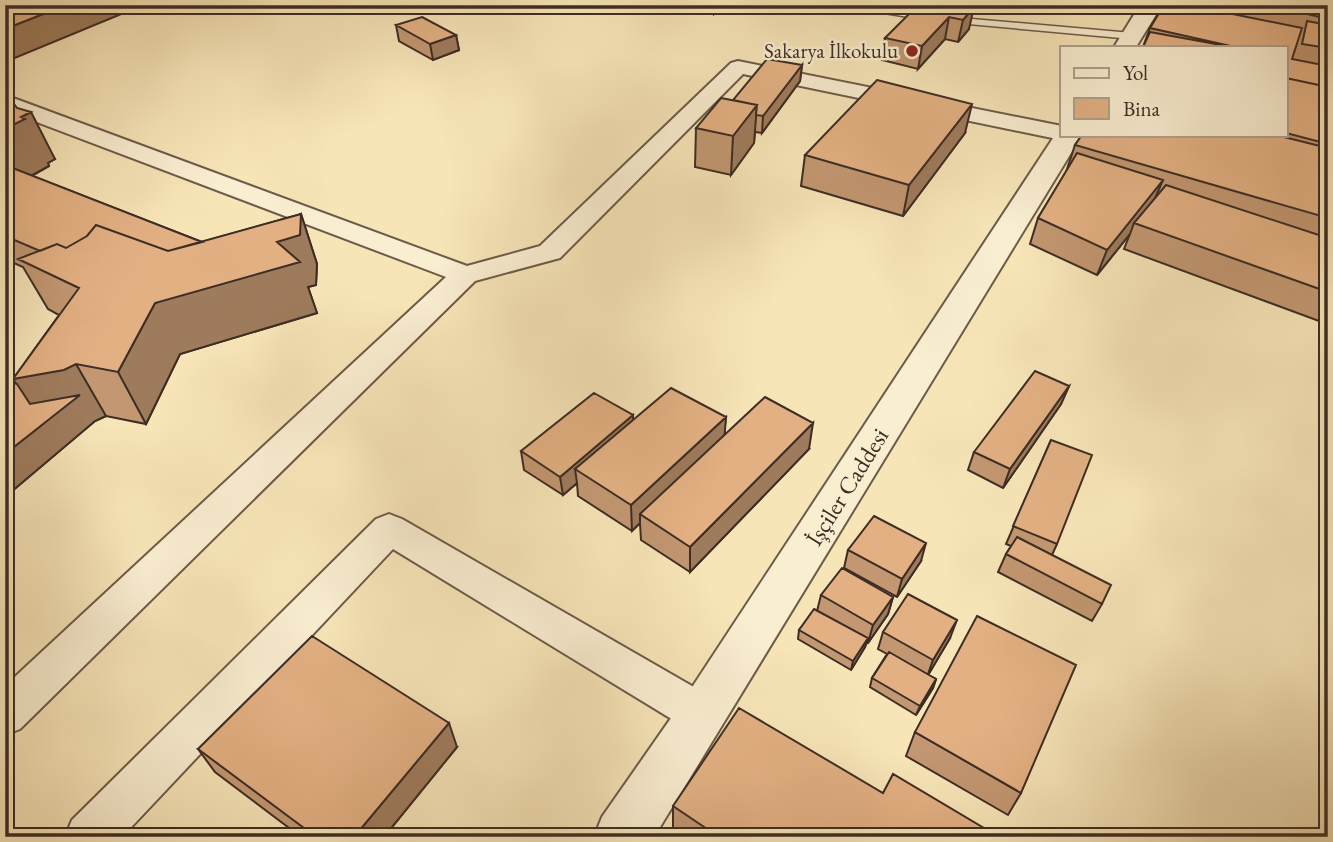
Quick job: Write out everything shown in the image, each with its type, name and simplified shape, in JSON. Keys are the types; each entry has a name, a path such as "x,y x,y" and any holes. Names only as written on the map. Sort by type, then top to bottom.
{"street":[{"path":"1128,42 1151,5"},
{"path":"5,715 465,275 550,253 738,67 1060,133"},
{"path":"5,102 465,275"},
{"name":"İşçiler Caddesi","path":"622,837 703,715 1068,136"},
{"path":"89,837 389,529 703,715"}],"lane":[{"path":"839,5 1128,42"}],"building":[{"path":"5,5 66,5 5,29"},
{"path":"918,5 974,7 963,20 949,17 922,46 885,38"},
{"path":"1164,5 1188,5 1302,28 1292,59 1328,66 1328,87 1288,78 1288,46 1231,46 1150,28"},
{"path":"1269,5 1328,5 1328,19"},
{"path":"422,17 456,35 430,44 396,25"},
{"path":"1307,21 1328,25 1328,48 1302,44"},
{"path":"1150,32 1227,46 1143,46"},
{"path":"767,59 802,65 763,116 756,115 757,105 733,100"},
{"path":"1288,78 1328,87 1328,144 1288,134"},
{"path":"877,80 972,104 909,185 805,155"},
{"path":"7,94 17,108 31,112 21,117 25,119 5,129 5,95"},
{"path":"721,98 757,105 733,136 696,128"},
{"path":"1081,136 1280,136 1328,148 1328,218 1075,145"},
{"path":"1077,153 1163,180 1107,250 1038,218"},
{"path":"5,165 202,242 168,251 96,225 87,236 66,248 57,244 40,251 5,236"},
{"path":"1166,185 1328,238 1328,292 1134,223"},
{"path":"301,214 300,235 277,242 300,262 155,303 118,372 76,364 64,370 13,379 79,288 18,259 57,244 66,248 87,236 96,225 168,251"},
{"path":"1035,371 1069,386 1010,469 974,452"},
{"path":"5,380 17,384 30,404 80,395 5,454"},
{"path":"671,388 726,417 631,505 575,469"},
{"path":"594,393 633,415 560,477 521,451"},
{"path":"765,397 813,423 690,547 640,514"},
{"path":"1051,440 1092,455 1057,544 1013,526"},
{"path":"874,516 926,543 902,579 848,550"},
{"path":"1017,537 1111,585 1102,604 1006,554"},
{"path":"842,568 893,597 873,625 821,595"},
{"path":"908,594 957,620 933,660 883,632"},
{"path":"814,609 868,638 853,661 799,630"},
{"path":"977,616 1076,665 1021,793 915,732"},
{"path":"312,636 449,723 354,837 316,837 198,749"},
{"path":"889,652 936,679 920,706 872,678"},
{"path":"739,708 883,793 893,774 999,837 719,837 673,806"}],"place":[{"name":"Sakarya İlkokulu","path":"912,51"}]}
